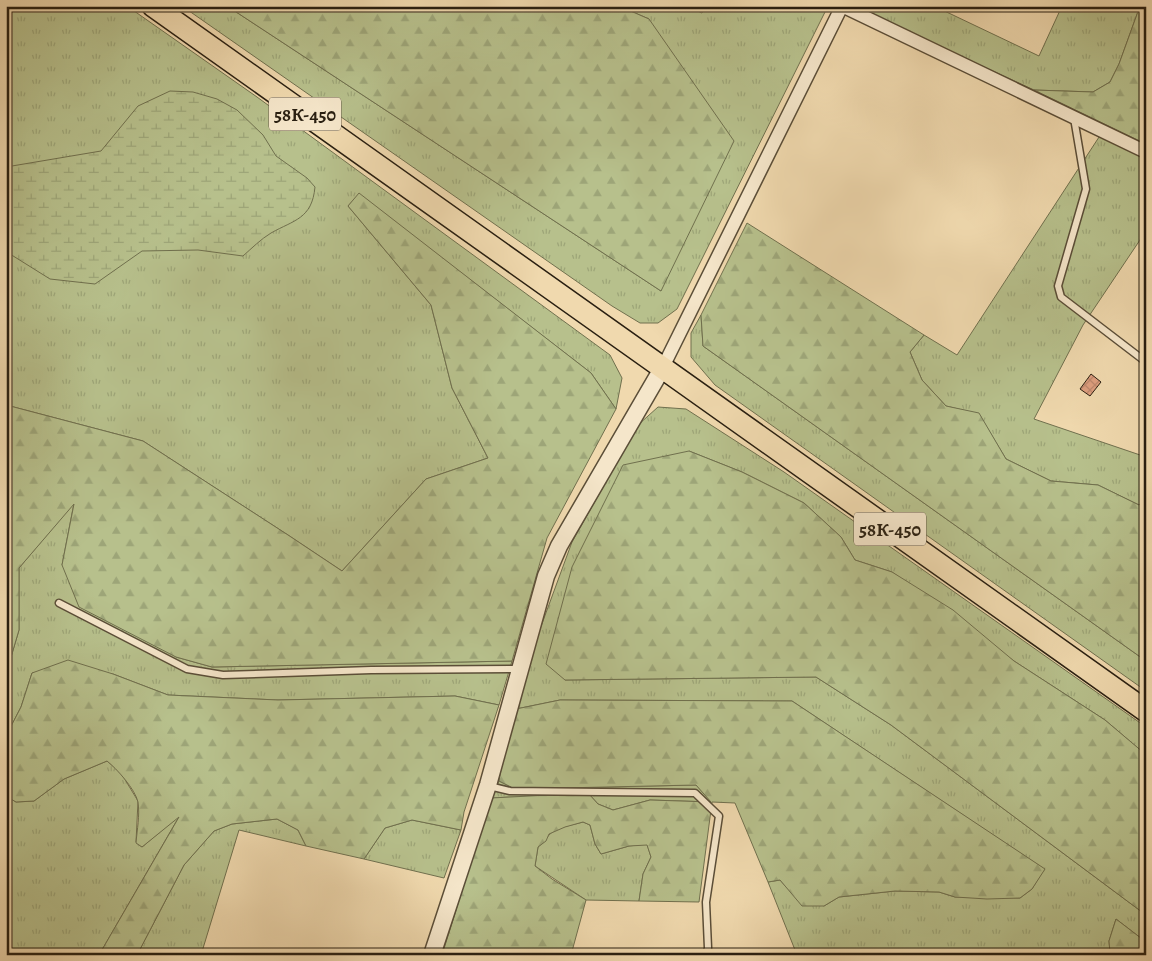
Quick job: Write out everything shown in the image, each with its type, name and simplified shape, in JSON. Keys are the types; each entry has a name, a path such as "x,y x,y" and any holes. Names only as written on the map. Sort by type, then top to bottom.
{"highway":[{"name":"58К-450","path":"153,6 1146,711"}],"street":[{"path":"432,955 488,785 546,576 559,546 663,367 842,6 1146,152"}],"lane":[{"path":"1074,118 1086,189 1058,286 1061,298 1146,362"},
{"path":"59,602 187,669 223,674 362,670 519,669"},
{"path":"488,785 510,791 695,793 719,816 706,902 708,948 706,955"}],"green space":[{"path":"8,6 127,6 257,97 610,355 622,378 616,409 591,373 359,194 348,206 431,305 452,388 488,458 426,479 342,571 143,441 10,406 6,400 6,8"},
{"path":"182,6 227,6 661,291 649,19 619,6 686,6 702,13 706,6 828,6 677,309 658,323 640,323 612,306"},
{"path":"227,6 619,6 649,19 734,141 661,291"},
{"path":"863,6 934,6 1039,56 1062,6 1140,6 1119,64 1110,82 1093,92 1034,90 869,14"},
{"path":"1140,6 1146,6 1146,144 1034,90 1093,92 1110,82 1119,64"},
{"path":"170,91 193,92 217,99 237,110 263,135 276,156 307,178 315,187 313,198 306,212 294,221 267,235 243,256 198,250 142,251 95,284 50,279 10,254 6,246 6,167 101,151 138,106"},
{"path":"1101,134 1146,158 1146,231 1083,325 1034,419 1146,457 1146,498 1139,505 1098,485 1051,481 1006,459 979,414 946,406 922,380 910,352 924,335 957,355"},
{"path":"359,193 591,373 616,409 547,538 512,661 212,667 176,657 79,607 62,565 74,504 19,568 19,630 6,674 6,400 10,406 143,441 342,571 426,479 488,458 452,388 431,305 348,206"},
{"path":"747,223 924,335 910,352 922,380 946,406 979,413 1006,459 1051,481 1098,485 1139,505 1146,498 1146,661 703,346 701,315"},
{"path":"701,315 703,346 1146,661 1146,691 715,385 691,357 691,333"},
{"path":"658,407 686,409 784,472 1146,727 1146,755 1105,720 1014,661 892,572 855,560 841,537 804,503 742,472 689,451 565,680 816,677 891,725 1146,915 1146,942 1116,919 1109,941 1110,953 1106,955 797,955 768,882 780,880 789,890 824,906 839,897 895,891 939,892 955,897 1020,898 1032,889 1044,869 792,701 560,700 516,709 536,640 572,542 638,425"},
{"path":"689,451 742,472 804,503 841,537 855,560 892,572 953,610 1014,661 1105,720 1146,755 1146,915 891,725 816,677 565,680 546,664 572,567 623,465"},
{"path":"74,503 62,565 176,657 212,667 512,661 499,705 455,696 278,700 168,695 113,674 32,673 21,707 6,736 6,674 19,630 19,568"},
{"path":"68,660 113,674 168,695 278,700 455,696 499,705 464,812 461,830 412,820 385,828 364,859 306,846 298,830 277,819 232,824 214,831 184,865 137,955 99,955 179,817 142,847 136,843 138,802 125,780 107,761 64,779 34,801 16,802 6,796 6,736 21,707 32,673"},
{"path":"560,700 792,701 1045,869 1032,889 1020,898 987,899 955,897 939,892 895,891 839,897 824,906 802,906 780,880 768,882 735,803 712,802 699,902 639,901 643,874 651,857 647,845 629,846 601,854 595,844 590,825 583,822 549,834 546,841 538,847 535,866 586,900 571,955 442,955 491,798 588,793 598,804 613,810 650,800 711,802 696,785 515,789 499,781 503,757 516,709"},
{"path":"107,761 121,773 138,801 136,842 142,847 180,815 99,955 6,955 6,796 16,802 34,801 64,779"},
{"path":"499,781 515,789 696,785 712,802 650,800 613,810 598,804 588,793 491,798"},
{"path":"277,819 298,830 306,846 239,830 201,955 137,955 184,865 214,831 232,824"},
{"path":"412,820 461,830 444,878 364,859 385,828"},
{"path":"583,822 590,825 595,844 601,854 629,846 647,844 651,857 643,874 639,901 586,900 535,866 538,847 552,832"},
{"path":"1116,919 1146,942 1146,955 1106,955 1110,953 1109,941"}],"building":[{"path":"1091,374 1101,382 1090,396 1080,389"}]}
